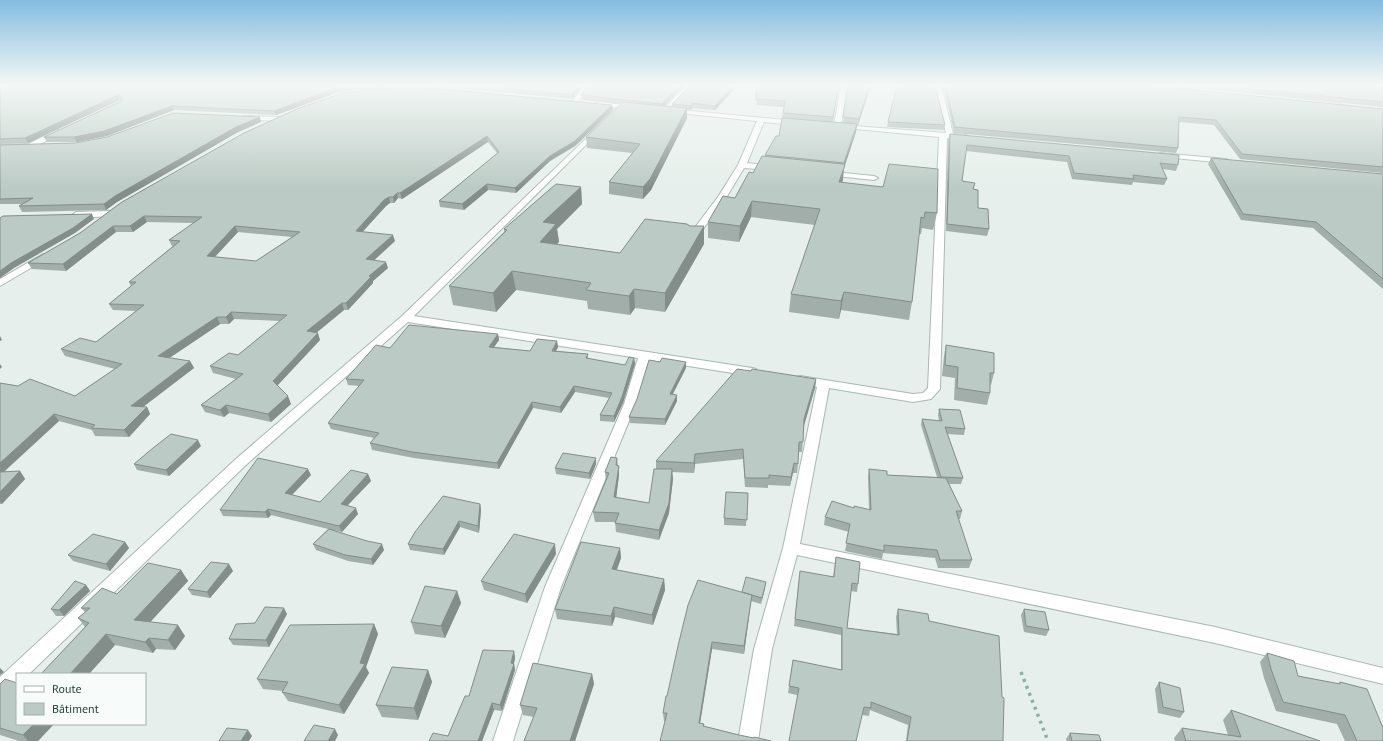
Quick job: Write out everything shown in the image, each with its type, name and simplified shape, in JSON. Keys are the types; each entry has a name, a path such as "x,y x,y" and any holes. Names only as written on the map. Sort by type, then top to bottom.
{"street":[{"path":"263,125 277,120"},
{"path":"17,673 242,461 406,318 607,120"},
{"path":"748,120 806,124"},
{"path":"835,120 833,126 973,138"},
{"path":"793,379 913,398 928,396 934,389 946,136 943,120"},
{"path":"691,239 722,198 742,164 761,121"},
{"path":"28,146 64,130"},
{"path":"0,146 50,146"},
{"path":"1154,155 1233,162"},
{"path":"742,164 781,169"},
{"path":"820,173 874,178"},
{"path":"70,215 112,212 97,223"},
{"path":"0,283 53,252"},
{"path":"406,318 762,374"},
{"path":"503,741 553,587 630,404 645,355"},
{"path":"748,741 762,649 791,548 824,384"},
{"path":"791,548 1215,635 1383,676"},
{"path":"0,689 16,674"}],"path":[{"path":"1021,672 1048,741"}],"building":[{"path":"0,120 65,120 25,138 0,139"},
{"path":"82,120 135,120 104,131 74,137 44,137"},
{"path":"155,120 254,120 236,127 115,196 104,204 19,206 33,198 0,199 0,145 75,143 107,137"},
{"path":"274,120 597,120 575,141 550,156 515,188 487,184 462,204 439,201 499,152 487,136 400,193 397,193 393,197 389,197 384,200 356,231 393,235 366,259 386,262 369,276 371,277 346,303 342,303 307,331 318,333 273,381 288,396 268,414 226,405 220,410 201,405 243,374 210,366 229,353 238,355 287,315 231,312 226,317 217,317 158,356 190,361 131,406 147,407 124,430 91,428 95,425 54,414 0,463 0,383 18,386 30,379 75,396 122,364 61,349 80,338 96,342 144,305 109,304 136,282 129,282 180,241 169,240 202,217 144,216 130,226 113,226 63,264 28,263 80,233 122,202 244,133","holes":["235,226 300,232 256,261 207,256"]},
{"path":"604,120 681,120 650,179 643,187 609,182 640,144 586,137"},
{"path":"782,120 857,124 844,163 765,155 776,136 779,136"},
{"path":"889,120 944,120 945,125 888,122"},
{"path":"953,120 1179,120 1178,148 955,127"},
{"path":"1211,120 1383,120 1383,167 1242,154 1216,120"},
{"path":"950,134 1179,155 1178,165 1160,163 1167,179 1133,175 1134,179 1074,173 1069,156 967,145 962,181 975,183 973,189 978,190 978,208 988,209 989,229 947,224"},
{"path":"762,156 843,164 845,165 839,182 883,187 889,164 938,169 937,213 925,212 924,218 921,217 912,302 844,292 841,301 791,294 820,209 752,201 740,226 708,222 723,196 735,198 749,172 753,173"},
{"path":"1211,158 1383,174 1383,279 1316,222 1243,214"},
{"path":"556,184 581,187 543,222 556,224 540,242 620,253 645,219 687,224 690,226 704,226 665,293 634,289 629,296 586,290 591,283 512,271 493,293 449,286 507,230 504,229"},
{"path":"92,214 73,228 11,263 0,271 0,218 3,216"},
{"path":"409,325 498,334 489,347 530,351 537,339 557,341 552,351 588,354 586,358 625,365 629,357 634,358 622,397 614,416 600,415 612,393 574,386 560,407 532,402 497,463 412,452 370,443 379,433 328,423 364,380 346,379 376,345 390,348"},
{"path":"946,345 994,353 994,373 990,373 990,393 957,388 958,367 945,365"},
{"path":"662,358 686,362 670,394 677,395 665,419 629,417 637,399 649,360 660,362"},
{"path":"737,369 751,371 752,369 816,379 804,419 803,442 799,442 798,464 794,463 791,477 769,475 769,478 745,478 743,449 695,454 694,463 656,461"},
{"path":"939,409 960,410 965,429 945,427 963,478 941,477 922,419 942,421"},
{"path":"171,434 198,440 166,470 134,464 153,448"},
{"path":"563,453 596,458 589,473 555,468"},
{"path":"611,457 617,458 616,465 619,466 614,497 649,503 654,469 672,469 669,503 659,530 615,523 619,513 593,512 609,473 605,472"},
{"path":"258,458 308,469 285,493 320,502 351,470 368,474 341,504 356,508 339,526 268,509 265,512 220,510"},
{"path":"869,469 887,471 887,475 946,478 962,511 956,511 972,560 940,560 937,550 884,545 884,551 846,543 850,524 825,517 832,501 854,508 854,506 871,510"},
{"path":"20,471 0,492 0,472"},
{"path":"726,492 748,493 747,520 724,518"},
{"path":"443,496 480,504 478,526 459,521 443,549 408,544 415,532"},
{"path":"329,529 382,544 371,559 345,555 313,544"},
{"path":"93,534 125,542 106,564 68,555"},
{"path":"514,534 555,544 525,594 481,581"},
{"path":"581,542 620,548 612,569 664,579 652,615 614,607 611,616 555,609"},
{"path":"836,557 860,562 858,584 852,583 847,628 899,635 898,609 928,614 929,621 999,636 1002,697 1004,698 1003,741 907,741 911,717 871,702 871,708 864,707 856,741 789,741 799,688 789,686 793,660 842,670 842,628 795,619 800,571 834,577"},
{"path":"211,562 229,564 207,592 188,589"},
{"path":"148,563 181,570 134,620 178,625 168,640 149,638 145,642 106,634 71,673 42,673 89,623 78,618 90,608 81,608 102,588 117,594"},
{"path":"746,577 766,582 762,598 742,592"},
{"path":"698,580 752,595 744,646 712,642 699,723 704,724 703,726 739,735 771,741 660,741 667,713 663,713 666,696 688,605"},
{"path":"75,581 86,585 59,610 51,609"},
{"path":"425,586 457,591 441,626 411,622"},
{"path":"265,607 284,608 266,640 229,639 236,624 255,623"},
{"path":"1024,609 1045,612 1049,630 1026,626"},
{"path":"374,624 360,663 365,664 339,705 282,692 288,682 257,679 290,625"},
{"path":"483,650 514,651 511,663 514,664 500,705 492,703 478,741 429,741 433,733 448,736 465,696 469,696"},
{"path":"1267,653 1294,661 1298,676 1340,684 1340,682 1367,689 1383,728 1383,741 1357,741 1345,715 1283,702"},
{"path":"533,663 592,674 570,741 524,741 537,708 520,705"},
{"path":"392,667 428,670 414,708 376,705"},
{"path":"5,679 16,683 16,725 33,725 23,735 0,728 0,684"},
{"path":"1159,682 1180,688 1184,712 1163,707"},
{"path":"1231,710 1320,741 1186,741 1182,728 1241,737"},
{"path":"314,725 335,729 328,741 304,741"},
{"path":"227,728 248,730 241,741 219,741"},
{"path":"1070,733 1099,735 1101,741 1072,741"}]}
